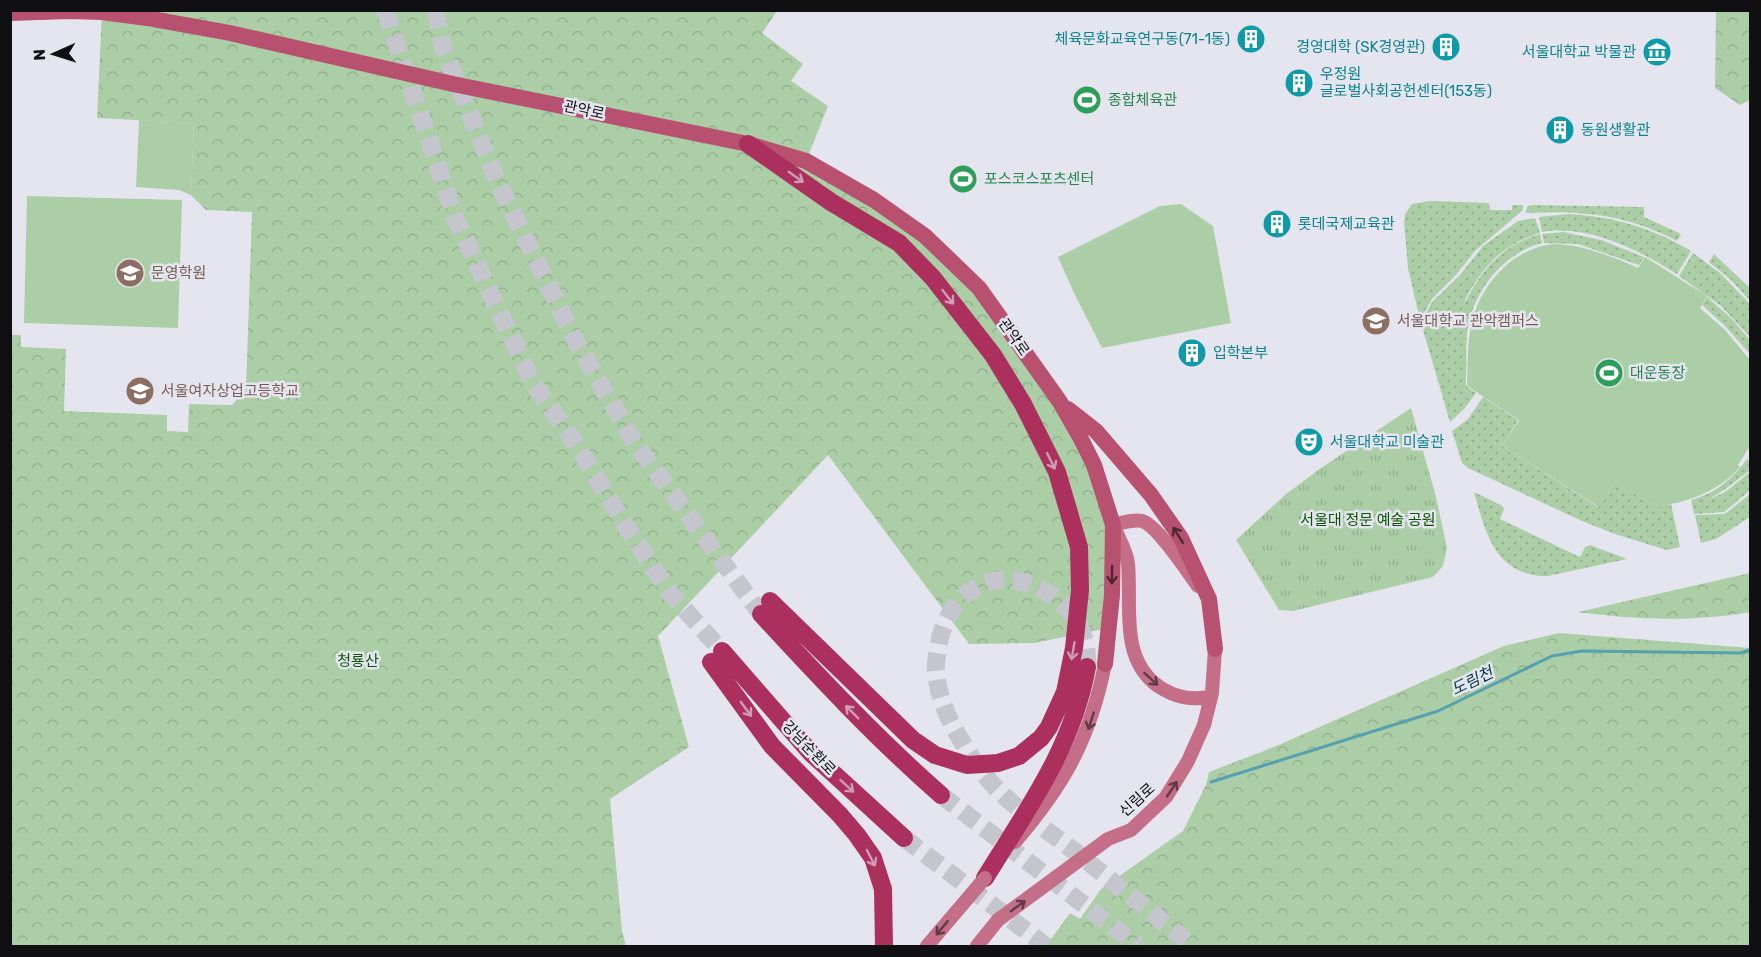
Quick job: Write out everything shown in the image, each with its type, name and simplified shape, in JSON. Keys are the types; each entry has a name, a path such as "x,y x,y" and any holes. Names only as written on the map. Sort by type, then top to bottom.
{"highway":[{"path":"748,144 831,201 898,243 933,278 993,355 1023,404 1057,472 1079,547 1080,590 1074,648 1065,692 1049,727 1041,738 1019,756 998,763 967,765 935,755 913,740 765,608 844,704 894,754 940,795"},
{"name":"강남순환로","path":"884,946 883,889 873,858 840,815 772,746 717,657 811,753 904,838"},
{"path":"985,878 1054,767 1096,666"}],"main road":[{"name":"관악로","path":"10,13 102,12 189,26 336,56 453,84 748,144 806,161 874,200 925,236 979,288 1060,402 1094,465 1113,525 1112,595 1096,666"},
{"name":"관악로","path":"1060,402 1096,431 1151,495 1181,538 1209,599 1215,649"},
{"path":"1209,599 1150,525 1138,521 1113,525 1128,561 1131,639 1139,666 1154,682 1168,692 1191,700 1211,697"},
{"name":"신림로","path":"977,946 998,921 1108,839 1131,830 1155,810 1166,797 1188,761 1204,725 1211,697 1215,649"},
{"path":"927,946 985,878"}],"green space":[{"name":"청룡산","path":"11,10 777,11 762,33 803,64 791,81 828,106 806,161 874,200 979,288 1060,402 1105,497 1109,628 1034,643 969,644 828,455 658,636 689,747 610,799 622,931 626,946 11,946 11,335 21,335 21,347 66,349 64,411 167,415 167,431 188,432 189,404 232,405 246,390 252,212 206,210 191,195 194,123 97,118 102,12"},
{"path":"1716,11 1750,11 1750,100 1740,105 1715,88"},
{"path":"139,120 194,123 191,195 179,190 136,187"},
{"path":"27,196 182,200 178,328 24,323"},
{"path":"1430,201 1489,203 1490,210 1512,210 1512,205 1523,205 1523,210 1475,251 1432,299 1420,320 1408,268 1404,222 1405,214 1412,204"},
{"path":"1181,204 1213,226 1231,323 1102,348 1058,257 1160,206"},
{"path":"1528,206 1644,207 1644,217 1681,234 1677,241 1621,219 1584,213 1525,213"},
{"path":"1568,214 1600,217 1632,225 1662,236 1691,251 1677,274 1630,248 1595,235 1560,231 1542,232 1539,217"},
{"path":"1535,218 1540,233 1527,238 1540,234 1542,243 1515,255 1504,264 1493,274 1477,299 1468,327 1466,346 1466,386 1476,393 1450,422 1421,323 1432,302 1460,275 1483,246 1518,221","holes":["1527,238 1487,268 1466,301 1479,277 1495,258 1515,244"]},
{"path":"1563,232 1601,240 1644,257 1639,265 1578,244 1544,243 1542,234"},
{"name":"대운동장","path":"1554,244 1587,249 1638,268 1645,257 1707,296 1700,308 1725,330 1750,360 1750,446 1738,465 1740,467 1722,483 1691,499 1656,507 1615,481 1599,507 1502,446 1519,420 1467,386 1471,326 1481,297 1511,261 1539,247"},
{"path":"1693,253 1720,273 1750,304 1750,337 1721,306 1679,276"},
{"path":"1714,254 1750,288 1750,301 1730,279 1709,262"},
{"path":"1707,297 1731,318 1750,340 1750,354 1702,305"},
{"path":"1483,397 1518,420 1502,446 1598,507 1615,481 1656,507 1671,504 1680,547 1667,550 1615,534 1468,468 1462,463 1452,431 1468,419"},
{"name":"서울대 정문 예술 공원","path":"1411,408 1436,497 1447,548 1443,566 1433,577 1293,611 1279,610 1236,540 1286,494"},
{"path":"1747,459 1750,461 1749,471 1708,500 1725,492 1750,472 1750,490 1724,512 1694,514 1691,500 1708,494 1723,484"},
{"path":"1474,492 1501,505 1504,509 1500,519 1580,557 1585,547 1590,545 1627,559 1548,576 1530,574 1516,569 1496,550 1483,523"},
{"path":"1750,494 1750,517 1716,539 1701,543 1695,515 1725,514"},
{"path":"1750,573 1750,612 1664,619 1578,612"},
{"path":"1559,633 1750,648 1750,946 1046,946 1070,913 1080,919 1101,889 1183,831 1206,785 1209,772 1274,747 1504,646"}],"waterway":[{"name":"도림천","path":"1211,782 1438,711 1552,656 1582,651 1740,653 1750,650"}],"tunnel":[{"path":"385,10 456,220 533,383 574,441 669,592 722,651"},
{"path":"436,10 442,45 497,181 577,343 635,443 761,614"},
{"path":"1087,667 1084,636 1076,619 1063,604 1034,586 1015,581 997,581 979,586 965,596 952,610 943,628 936,669 942,700 953,727 996,789 1193,946"},
{"path":"941,795 1138,946"},
{"path":"904,838 1046,946"}],"place":[{"name":"체육문화교육연구동(71-1동)","path":"1251,39"},
{"name":"경영대학 (SK경영관)","path":"1446,47"},
{"name":"서울대학교 박물관","path":"1657,52"},
{"name":"우정원 글로벌사회공헌센터(153동)","path":"1299,83"},
{"name":"종합체육관","path":"1087,100"},
{"name":"동원생활관","path":"1560,130"},
{"name":"포스코스포츠센터","path":"963,179"},
{"name":"롯데국제교육관","path":"1277,224"},
{"name":"문영학원","path":"130,273"},
{"name":"서울대학교 관악캠퍼스","path":"1376,321"},
{"name":"입학본부","path":"1192,353"},
{"name":"대운동장","path":"1609,373"},
{"name":"서울여자상업고등학교","path":"140,391"},
{"name":"서울대학교 미술관","path":"1309,442"}]}
